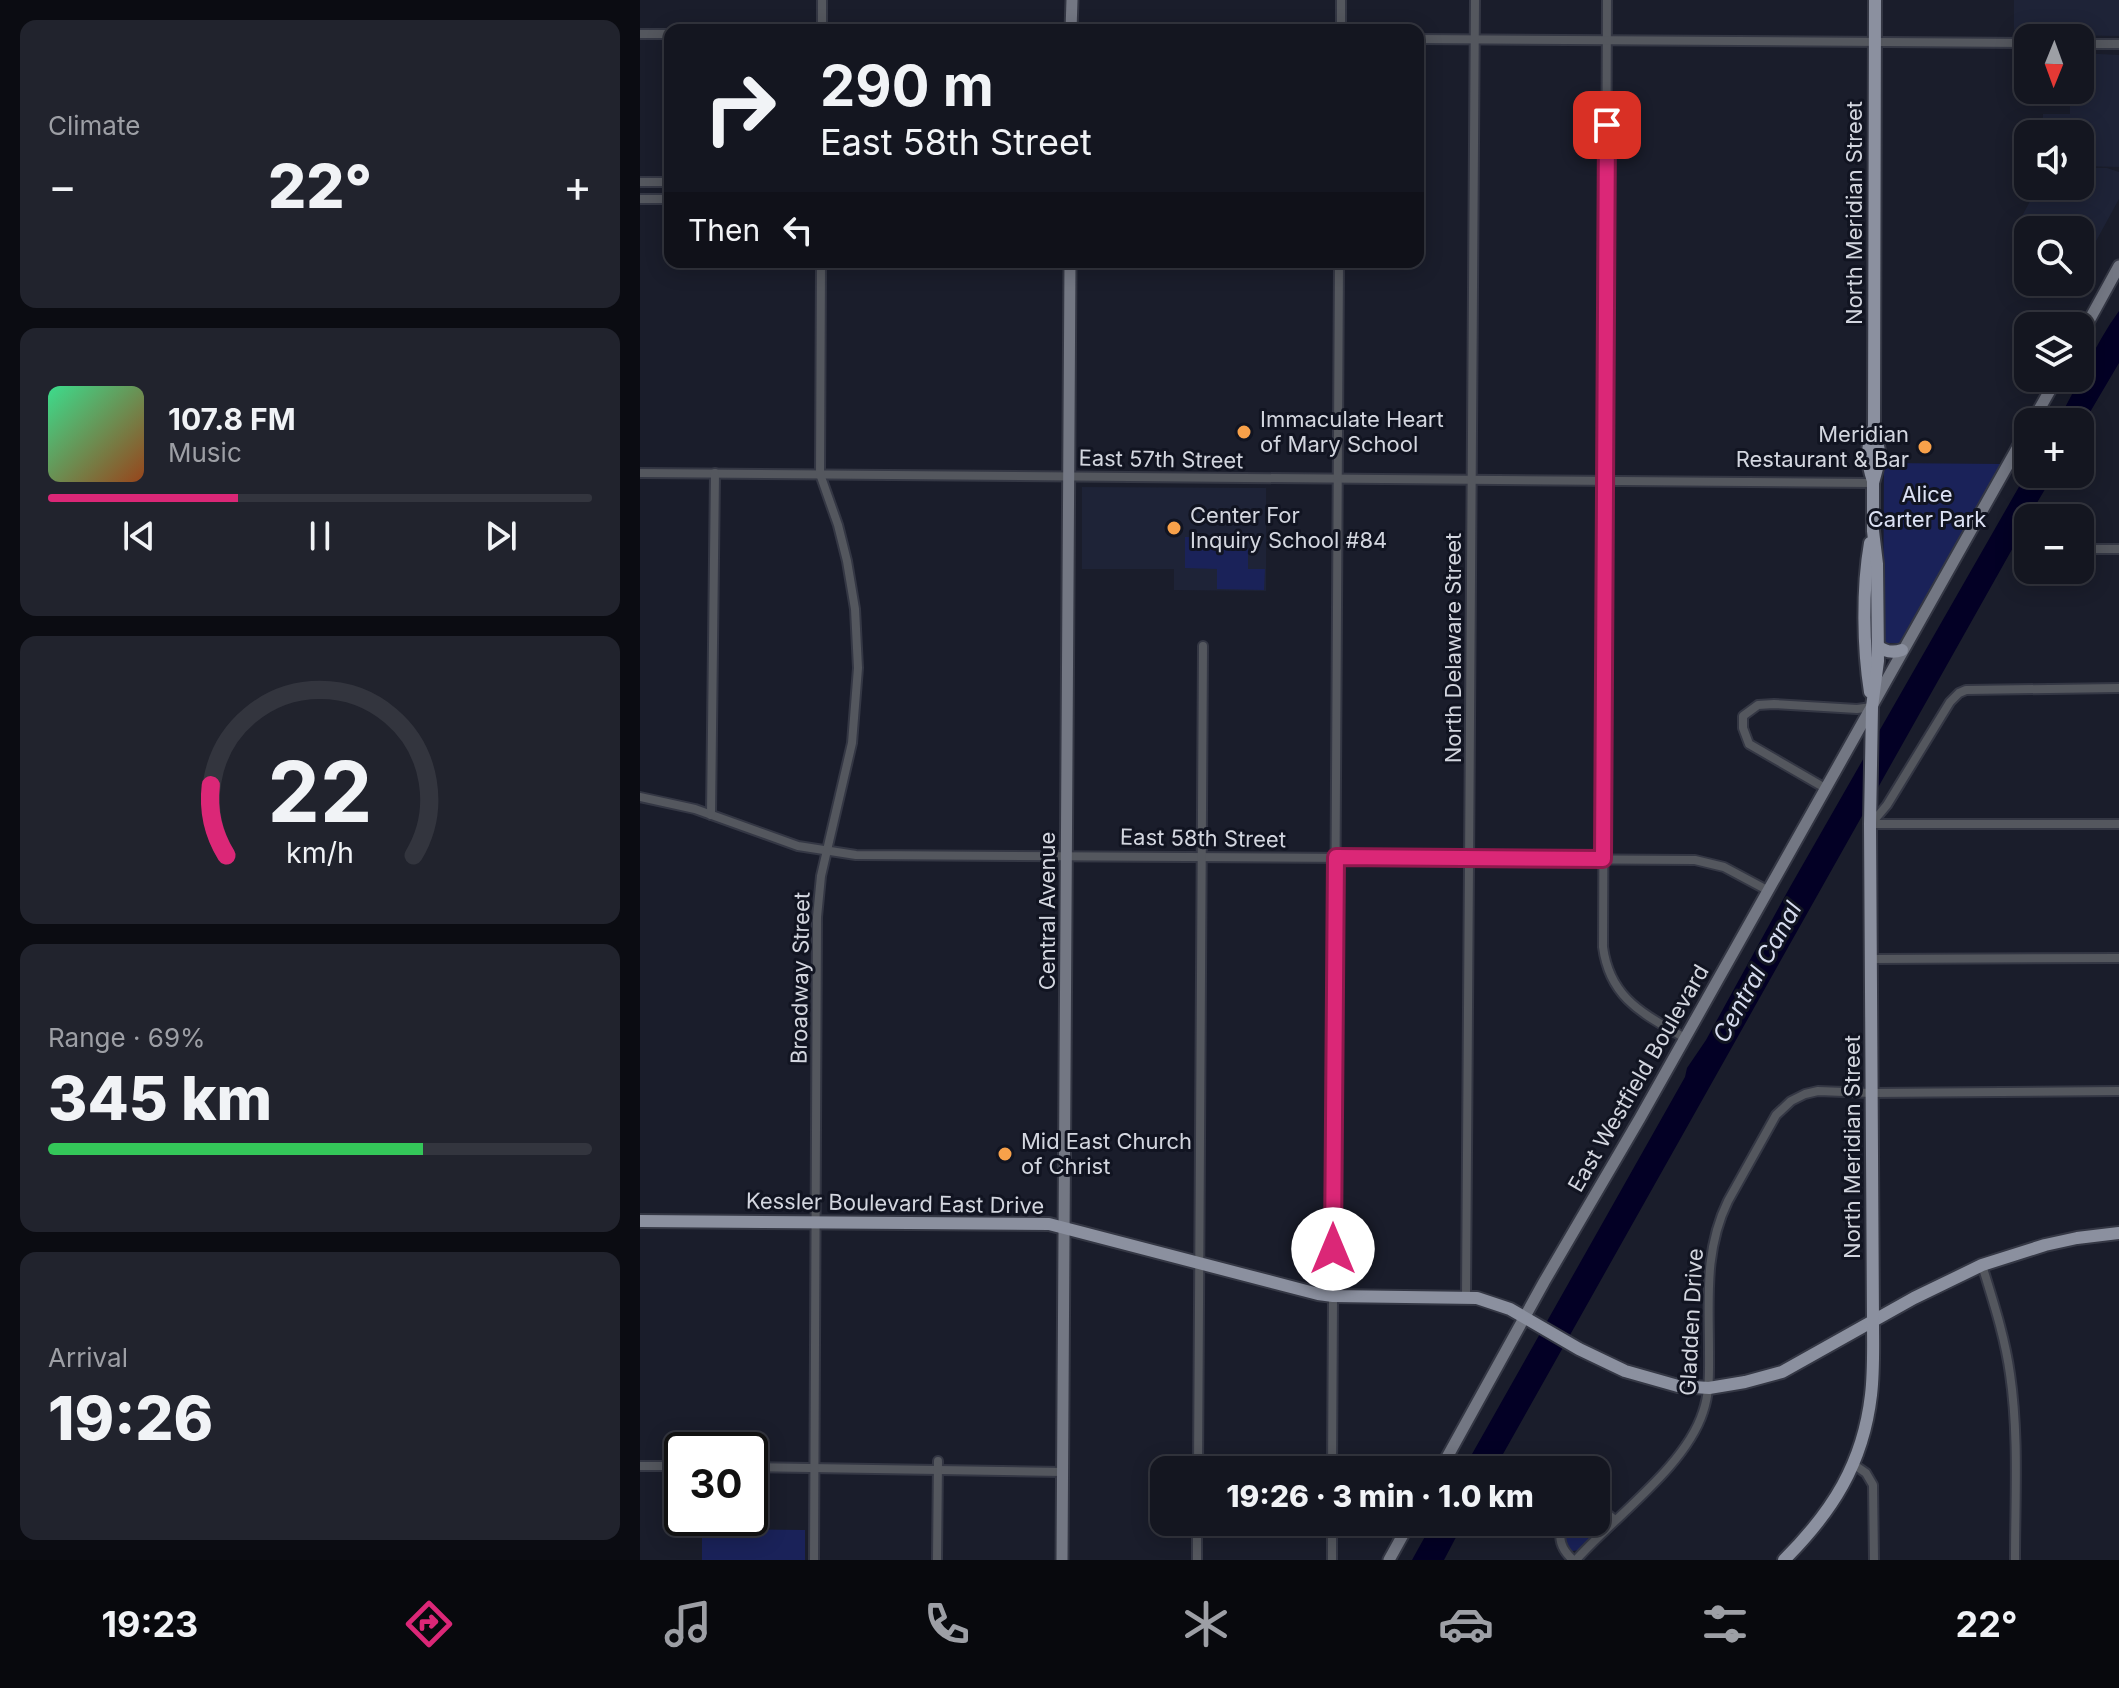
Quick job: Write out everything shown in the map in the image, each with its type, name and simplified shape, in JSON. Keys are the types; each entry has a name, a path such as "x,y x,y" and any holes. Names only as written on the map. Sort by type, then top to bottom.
{"main road":[{"path":"1071,24 1072,0"},
{"name":"North Meridian Street","path":"1784,1560 1823,1518 1842,1488 1864,1433 1870,1405 1873,1321 1870,824 1872,707 1878,646 1873,483 1867,450 1874,426 1875,0"},
{"path":"2094,312 2119,266"},
{"name":"Central Avenue","path":"1062,1560 1070,268"},
{"name":"East Westfield Boulevard","path":"1448,1456 2014,454"},
{"name":"North Meridian Street","path":"1872,707 1867,669 1866,599 1867,565 1873,531"},
{"path":"1878,646 1892,652 1902,650"},
{"name":"Kessler Boulevard East Drive","path":"640,1221 1042,1223 1333,1296 1466,1297 1497,1304 1615,1367 1643,1378 1678,1386 1709,1388 1782,1372 1943,1282 1982,1265 2045,1245 2119,1233"},
{"path":"1389,1560 1402,1536"}],"street":[{"path":"822,0 822,24"},
{"path":"1341,0 1341,24"},
{"name":"North Delaware Street","path":"1466,1297 1475,0"},
{"path":"1607,0 1603,947 1610,975 1619,990 1636,1008 1685,1038"},
{"path":"640,34 664,34"},
{"path":"1424,39 2014,43"},
{"path":"2094,44 2119,44"},
{"path":"640,182 664,182"},
{"path":"640,199 664,199"},
{"name":"Broadway Street","path":"814,1560 817,917 821,876 852,743 858,658 855,609 847,561 820,474 821,268"},
{"path":"1332,1456 1339,268"},
{"name":"East 57th Street","path":"640,473 1873,483"},
{"path":"711,815 715,473"},
{"path":"2094,549 2119,549"},
{"path":"1198,1456 1203,646"},
{"path":"1870,824 1887,805 1950,702 1959,693 1966,690 2119,688"},
{"path":"1825,788 1749,744 1743,728 1743,716 1758,705 1872,707"},
{"name":"East 58th Street","path":"640,797 711,815 783,842 827,852 869,856 1695,860 1712,863 1741,875 1767,890"},
{"path":"1870,824 2119,824"},
{"path":"1870,959 2119,958"},
{"name":"Gladden Drive","path":"1559,1536 1561,1545 1574,1560 1687,1445 1700,1419 1709,1388 1710,1257 1716,1228 1776,1115 1791,1101 1818,1091 2119,1091"},
{"path":"1982,1265 2000,1327 2012,1391 2015,1560"},
{"path":"1853,1464 1866,1473 1873,1485 1874,1560"},
{"path":"937,1560 938,1465"},
{"path":"768,1467 938,1465 1063,1472"},
{"path":"640,1466 664,1466"},
{"path":"1610,1517 1615,1520"},
{"path":"1197,1536 1197,1560"},
{"path":"1332,1536 1332,1560"}],"shaded area":[{"path":"2014,0 2119,0 2119,36 2094,36 2094,24 2014,24"},
{"path":"2094,54 2119,55 2119,167 2094,166 2094,120 2043,120 2043,114 2070,114 2070,104 2094,104"},
{"path":"2094,168 2119,172 2119,199 2094,245 2094,216 2022,216 2031,200 2094,200"},
{"name":"Center For Inquiry School #84","path":"1082,487 1266,488 1266,591 1174,590 1174,569 1082,569"}],"green space":[{"name":"Alice Carter Park","path":"1884,463 2003,464 1900,643 1883,643"},
{"path":"1185,537 1222,537 1227,544 1232,544 1232,549 1248,549 1248,569 1265,569 1264,590 1217,589 1217,569 1185,568"},
{"path":"768,1530 805,1530 805,1560 702,1560 702,1536 768,1536"},
{"path":"1566,1536 1596,1536 1572,1551"}],"water":[{"path":"2119,311 2119,363 2092,408 2064,408 2073,392 2094,392 2094,353"},
{"name":"Central Canal","path":"2018,488 2046,488 2036,504 2014,504 2014,546 1502,1456 1471,1456 1685,1077 1687,1068 1706,1040"},
{"path":"1425,1536 1457,1536 1444,1560 1412,1560"}],"place":[{"name":"Immaculate Heart of Mary School","path":"1244,432"},
{"name":"Meridian Restaurant & Bar","path":"1925,447"},
{"name":"Center For Inquiry School #84","path":"1174,528"},
{"name":"Mid East Church of Christ","path":"1005,1154"}],"route":[{"path":"1333,1249 1336,857 1603,859 1607,125"}]}
